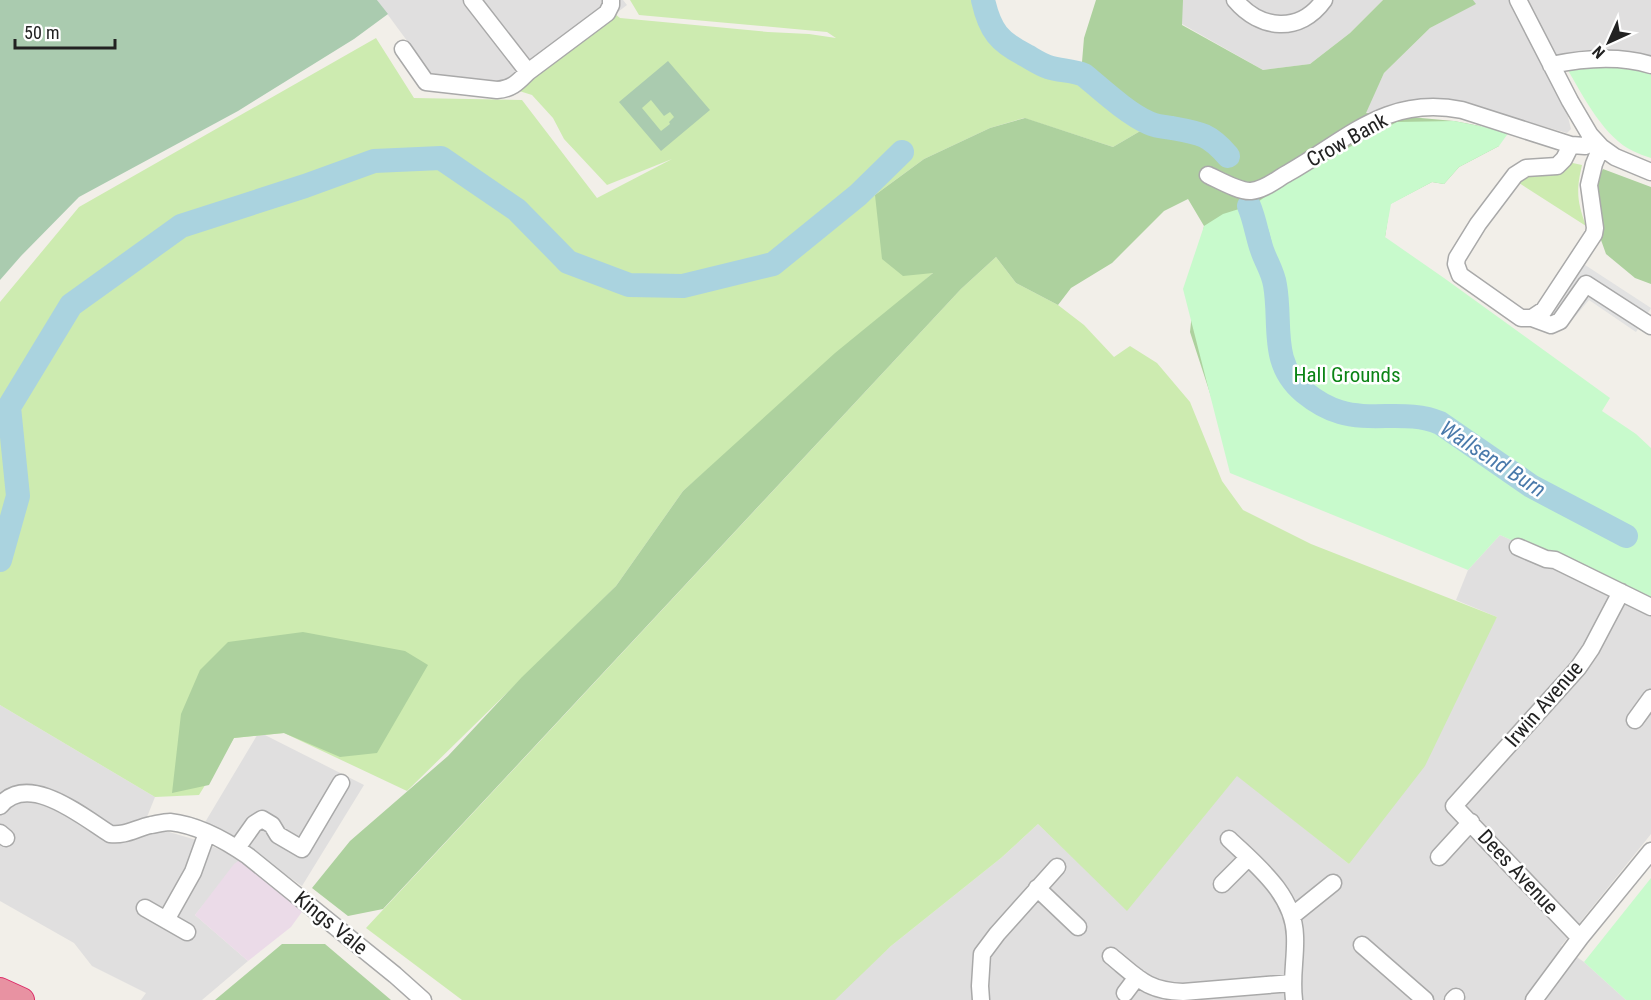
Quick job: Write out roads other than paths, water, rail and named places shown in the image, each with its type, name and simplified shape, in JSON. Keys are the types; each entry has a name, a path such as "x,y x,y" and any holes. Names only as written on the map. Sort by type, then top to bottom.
{"highway":[{"path":"0,990 22,1000"}],"street":[{"path":"472,0 528,72"},
{"path":"1235,0 1255,18 1272,24 1299,21 1308,17 1324,0"},
{"path":"1518,0 1586,130 1598,144 1621,159 1651,172"},
{"path":"402,49 426,82 506,89 515,86 528,72 607,13 611,3"},
{"path":"1551,65 1620,58 1651,65"},
{"name":"Crow Bank","path":"1208,175 1244,191 1259,189 1376,120 1405,110 1427,106 1462,110 1571,145 1598,144"},
{"path":"1571,145 1564,159 1557,166 1526,168 1515,175 1478,224 1457,258 1457,269 1460,275 1516,315 1527,319 1544,310 1594,234 1589,185 1598,144"},
{"path":"1532,318 1551,325 1560,321 1586,284 1651,326"},
{"path":"1518,547 1546,559 1555,560 1651,607"},
{"name":"Irwin Avenue","path":"1454,806 1578,668 1591,649 1620,592"},
{"path":"1635,720 1651,699"},
{"path":"237,848 254,824 262,819 272,825 278,835 302,849 342,783"},
{"name":"Kings Vale","path":"0,806 16,794 36,793 54,800 110,834 119,835 142,827 168,822 207,833 237,848 272,875 423,1000"},
{"name":"Dees Avenue","path":"1454,806 1580,938"},
{"path":"1440,858 1471,822"},
{"path":"166,920 193,872 207,833"},
{"path":"1229,839 1269,878 1292,916 1295,935 1292,983 1294,1000"},
{"path":"1534,1000 1580,938 1651,851"},
{"path":"1222,884 1248,858"},
{"path":"981,1000 982,954 1057,867"},
{"path":"1292,916 1333,883"},
{"path":"1037,888 1078,927"},
{"path":"146,908 187,932"},
{"path":"1362,945 1425,1000"},
{"path":"1111,956 1148,986 1184,996 1292,983"},
{"path":"1125,993 1137,977"}],"water":[{"path":"1254,204 1271,237 1273,274 1265,270 1262,265 1258,268 1255,262 1256,256 1249,242 1244,208"}],"waterway":[{"name":"Wallsend Burn","path":"983,0 993,28 1009,46 1048,67 1084,75 1141,119 1154,125 1190,131 1203,136 1215,143 1228,156"},
{"path":"0,560 18,496 9,407 71,305 181,226 374,161 441,158 517,210 568,262 629,285 683,286 773,264 858,195 902,152"},
{"name":"Wallsend Burn","path":"1249,206 1274,280 1281,356 1293,381 1304,392 1321,404 1352,415 1415,417 1440,423 1531,486 1626,536"}],"park label":[{"name":"Hall Grounds","path":"1347,375"}]}
